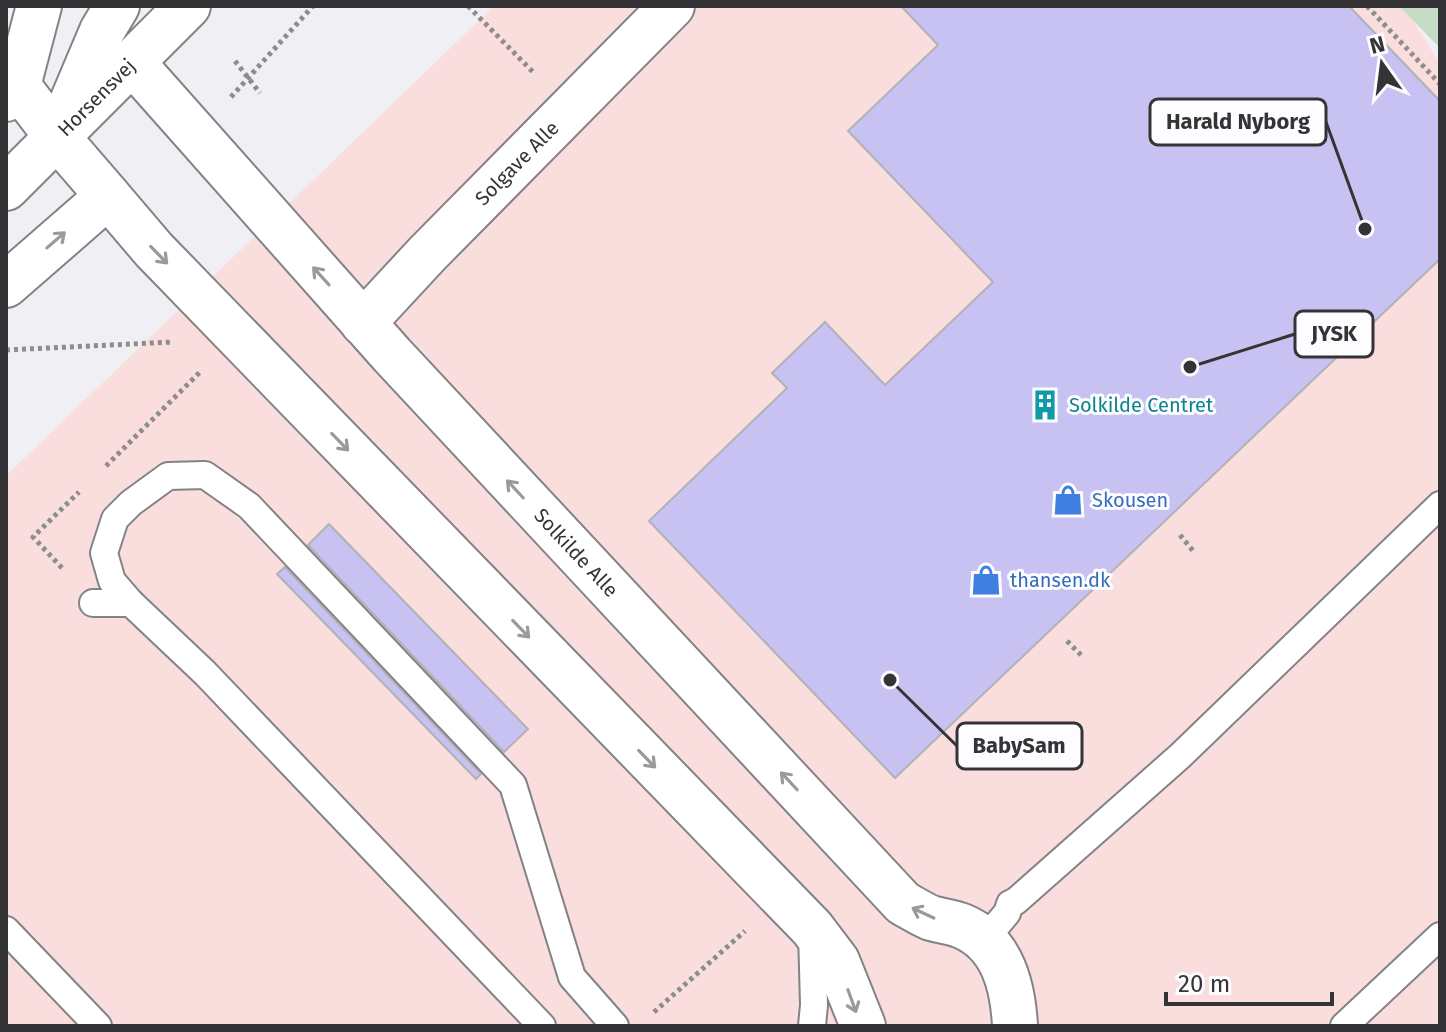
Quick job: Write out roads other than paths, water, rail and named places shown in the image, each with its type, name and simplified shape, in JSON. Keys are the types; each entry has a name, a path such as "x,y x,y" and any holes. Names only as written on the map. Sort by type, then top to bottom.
{"street":[{"path":"6,10 11,6"},
{"path":"39,6 10,85 128,223 812,928 837,961 863,1026"},
{"name":"Horsensvej","path":"6,188 188,6"},
{"name":"Solgave Alle","path":"363,323 672,6"},
{"path":"57,137 99,14"},
{"name":"Solkilde Alle","path":"99,14 132,62 363,323 903,903 929,917 962,926 985,939"},
{"path":"6,285 108,196"},
{"path":"985,939 1006,969 1014,1000 1015,1026"}],"lane":[{"path":"542,1026 205,673 112,581 104,553 115,519 131,503 168,476 205,475 249,506 513,785 572,977 615,1026"},
{"path":"985,939 1007,913 1010,904 1180,756 1440,505"},
{"path":"93,603 131,603"},
{"path":"812,928 812,1026"},
{"path":"6,930 98,1026"},
{"path":"1344,1026 1440,936"}],"place":[{"name":"Harald Nyborg","path":"1365,229"},
{"name":"JYSK","path":"1190,367"},
{"name":"Solkilde Centret","path":"1045,405"},
{"name":"Skousen","path":"1068,500"},
{"name":"thansen.dk","path":"986,580"},
{"name":"BabySam","path":"890,680"}]}
